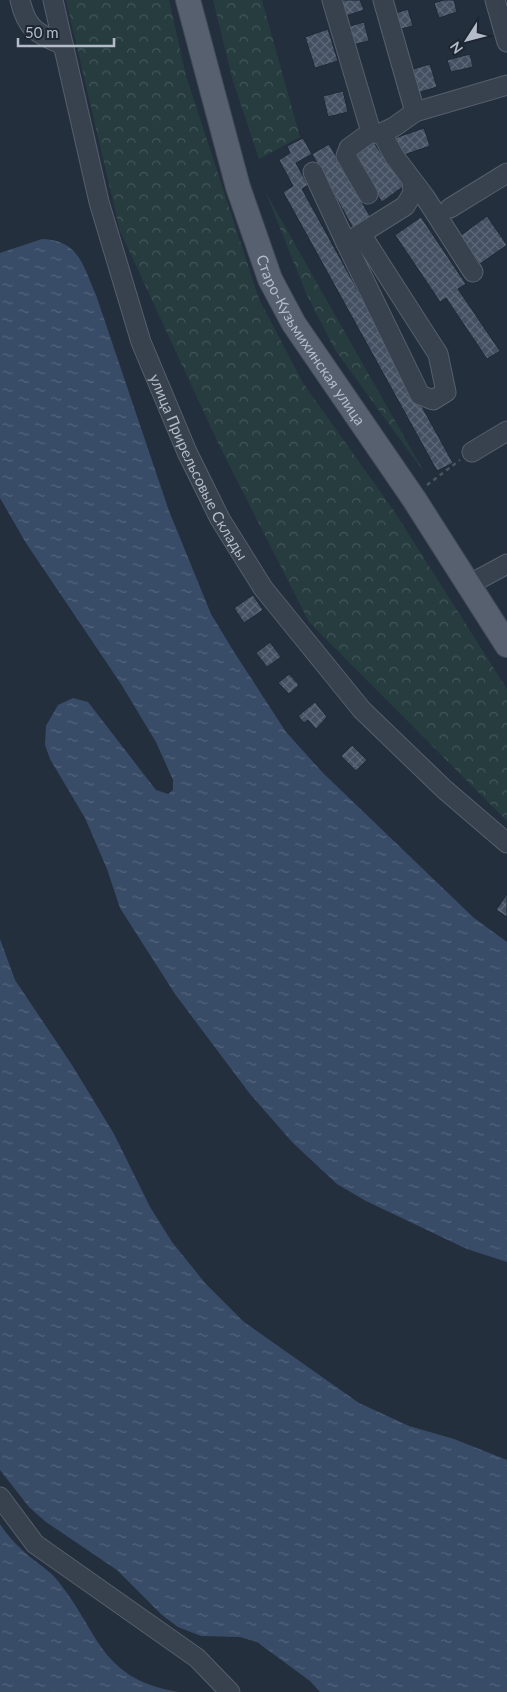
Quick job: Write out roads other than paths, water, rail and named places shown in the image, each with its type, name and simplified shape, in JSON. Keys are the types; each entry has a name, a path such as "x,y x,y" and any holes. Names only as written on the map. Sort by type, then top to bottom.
{"main road":[{"name":"Старо-Кузьмихинская улица","path":"188,0 238,188 270,279 294,324 470,584 507,645"}],"street":[{"path":"20,0 24,17 35,32 63,45"},
{"name":"улица Прирельсовые Склады","path":"53,0 99,202 141,342 187,452 220,519 263,588 362,710 444,790 507,843"},
{"path":"332,0 376,132 425,197 473,272"},
{"path":"383,0 415,112"},
{"path":"495,0 507,42"},
{"path":"368,194 346,156 349,148 376,132 394,127 415,112 507,85"},
{"path":"313,172 353,239 438,354 446,383 446,392 440,398 433,400 420,395 353,239"},
{"path":"450,208 507,173"},
{"path":"353,239 405,206 413,193 412,181"},
{"path":"472,452 507,431"},
{"path":"470,584 505,569"},
{"path":"0,1497 35,1544 198,1658 230,1692"}],"water":[{"path":"42,239 64,244 78,256 83,265 96,295 169,511 211,614 286,732 323,773 474,918 507,942 507,1262 467,1249 366,1201 337,1184 293,1143 250,1094 175,994 120,908 107,869 85,818 50,759 45,745 46,726 58,705 73,698 88,702 156,790 168,794 173,790 173,780 156,742 121,684 26,543 0,498 0,253"},
{"path":"0,939 15,980 72,1065 114,1134 150,1207 172,1242 205,1283 244,1322 359,1403 409,1426 454,1439 507,1460 507,1692 320,1692 310,1681 257,1642 240,1637 201,1636 178,1627 162,1615 117,1570 46,1522 29,1507 0,1470"},
{"path":"0,1524 20,1548 57,1580 93,1635 116,1664 131,1676 152,1685 178,1692 0,1692"}]}
